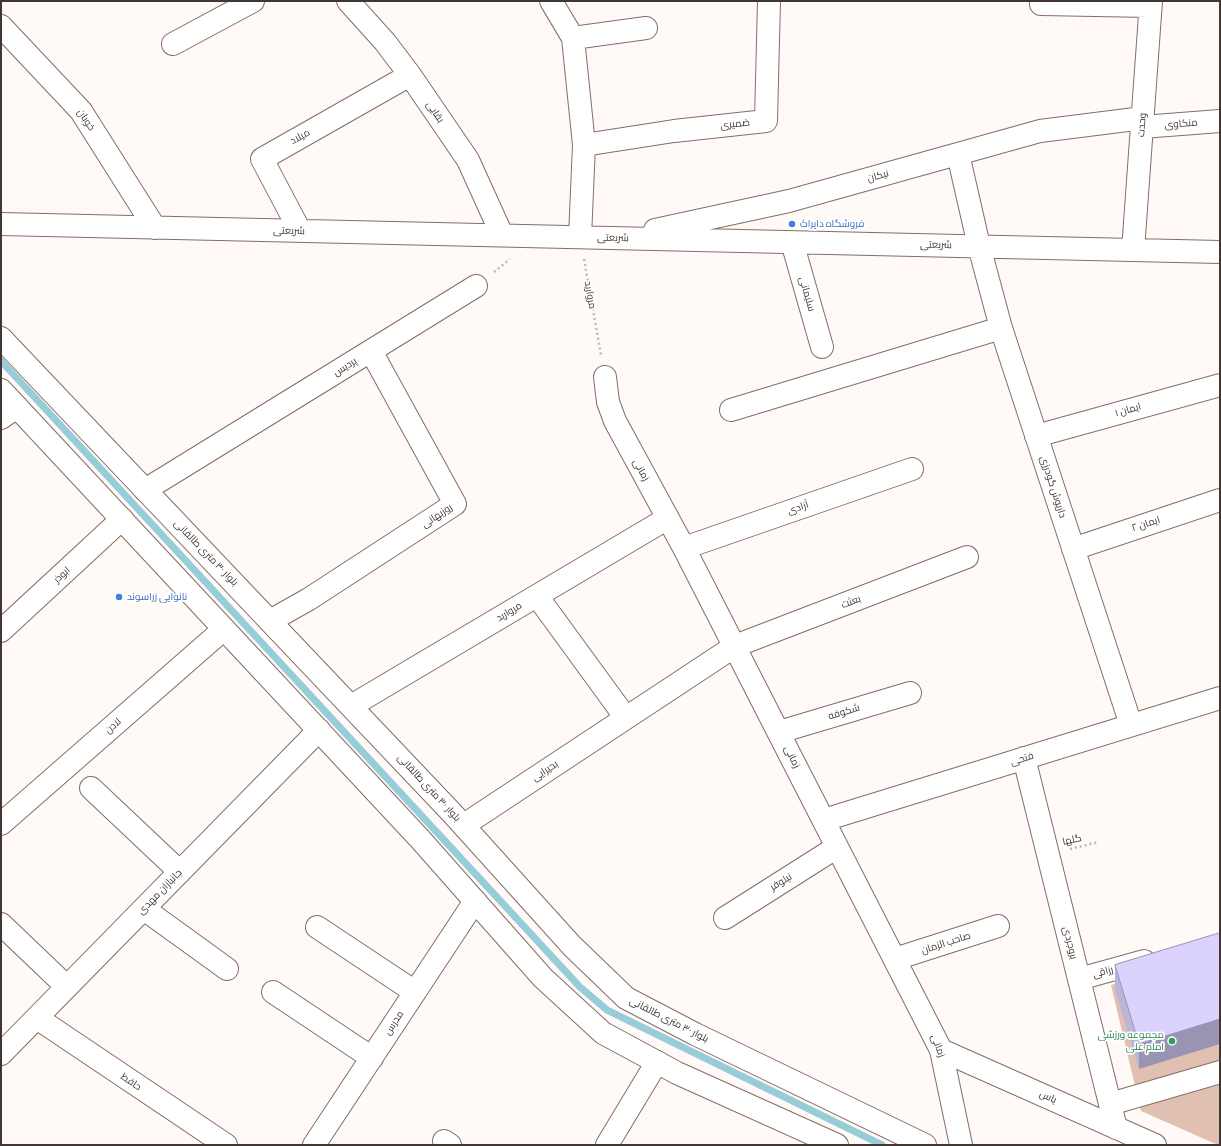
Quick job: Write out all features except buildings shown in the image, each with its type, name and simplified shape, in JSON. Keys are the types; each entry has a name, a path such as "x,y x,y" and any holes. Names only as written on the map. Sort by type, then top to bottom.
{"street":[{"path":"173,44 253,1"},
{"name":"بقایی","path":"348,1 385,42 410,75 468,160 502,235"},
{"path":"551,1 573,38 584,145 580,237"},
{"name":"ضمیری","path":"584,145 674,131 766,121 769,1"},
{"path":"1041,1 1041,4 1150,3"},
{"name":"وحدت","path":"1133,250 1150,3"},
{"name":"خوبان","path":"1,26 81,111 155,228"},
{"path":"573,38 646,28"},
{"name":"میلاد","path":"300,231 262,159 410,75"},
{"name":"منکاوی","path":"1142,123 1220,121"},
{"name":"نیکان","path":"614,238 789,201 1040,131 1142,123"},
{"name":"داریوش گودرزی","path":"958,154 979,246 1001,328 1131,725"},
{"name":"شریعتی","path":"2,225 1220,252"},
{"name":"سلیمانی","path":"792,242 822,347"},
{"name":"پردیس","path":"145,490 476,286"},
{"path":"731,410 1001,328"},
{"name":"بلوار ۳۰ متری طالقانی","path":"1,338 464,825 572,946 626,998 695,1034 925,1145"},
{"name":"روزبهانی","path":"270,621 309,599 455,504 371,351"},
{"name":"زمانی","path":"605,377 608,402 615,421 735,646 941,1050 962,1145"},
{"name":"ایمان ۱","path":"1036,436 1220,385"},
{"path":"1,390 9,412 122,520 415,833 543,978 603,1033 677,1073 837,1145"},
{"name":"آزادی","path":"684,548 912,469"},
{"name":"ایمان ۲","path":"1073,549 1220,500"},
{"name":"مروارید","path":"351,706 668,518"},
{"name":"ابوذر","path":"1,631 122,520"},
{"name":"بعثت","path":"735,646 967,557"},
{"path":"537,596 626,718"},
{"name":"لادن","path":"1,824 224,629"},
{"name":"بحیرایی","path":"464,825 735,646"},
{"name":"شکوفه","path":"779,732 910,693"},
{"name":"فتحی","path":"824,820 1220,698"},
{"name":"جانبازان مهدی","path":"1,1054 319,730"},
{"name":"بروجردی","path":"1024,758 1116,1128"},
{"path":"91,788 180,872"},
{"name":"نیلوفر","path":"725,918 837,847"},
{"name":"مدرس","path":"314,1145 475,901"},
{"path":"144,909 227,969"},
{"path":"1,924 67,987"},
{"name":"صاحب الزمان","path":"895,959 998,926"},
{"path":"317,927 415,992"},
{"name":"رزاقی","path":"1079,979 1161,956"},
{"path":"273,992 372,1058"},
{"name":"حافظ","path":"36,1018 226,1145"},
{"name":"یاس","path":"941,1050 1155,1145"},
{"path":"607,1145 657,1062"},
{"path":"1110,1104 1220,1072"}],"path":[{"path":"476,286 539,236"},
{"name":"مروارید","path":"580,237 605,377"},
{"name":"گلها","path":"1048,854 1099,842"}],"shaded area":[{"name":"مجموعه ورزشی امام علی","path":"1220,953 1220,1145 1218,1145 1141,1111 1111,985"}],"waterway":[{"path":"1,361 580,987 607,1010 882,1145"}],"place":[{"name":"فروشگاه دایراک","path":"792,224"},
{"name":"نانوایی زراسوند","path":"119,597"},
{"name":"مجموعه ورزشی امام علی","path":"1172,1041"}]}
